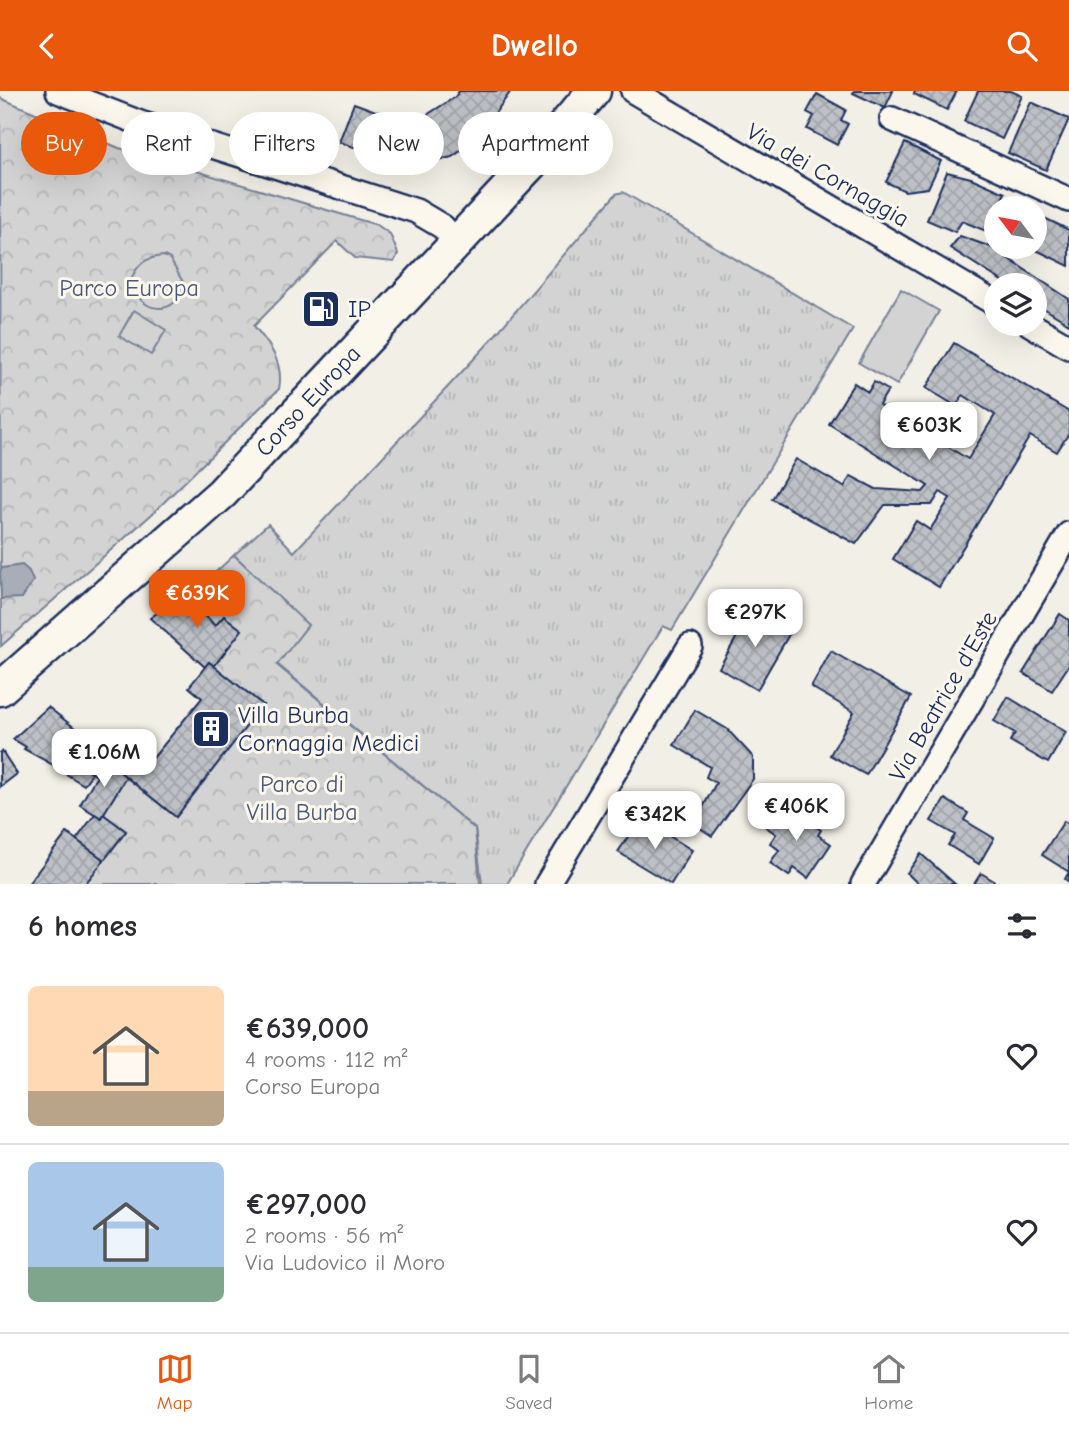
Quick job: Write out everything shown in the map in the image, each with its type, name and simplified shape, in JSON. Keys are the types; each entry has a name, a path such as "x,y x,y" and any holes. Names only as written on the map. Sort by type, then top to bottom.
{"main road":[{"name":"Corso Europa","path":"0,689 222,493 539,155 594,91"}],"street":[{"path":"58,91 96,98 238,156 416,211 443,227 457,243"},
{"name":"Via dei Cornaggia","path":"633,91 984,297"},
{"path":"892,119 1069,200"},
{"path":"1047,334 1069,347"},
{"name":"Via Beatrice d'Este","path":"863,884 1069,534"},
{"path":"547,884 690,646"}],"green space":[{"name":"Parco Europa","path":"0,98 33,112 21,112 21,175 107,175 107,143 121,149 121,175 209,175 377,225 390,234 398,254 394,262 355,258 337,241 254,326 278,363 279,389 151,515 1,646"},
{"path":"623,192 853,329 672,630 663,626 507,884 482,884 475,829 277,664 307,625 234,555 268,524 294,552 485,347 616,194"},
{"path":"164,256 170,259 184,284 174,303 157,308 141,300 131,280 143,262"},
{"path":"901,289 939,311 897,385 859,363"},
{"path":"134,310 166,330 151,355 119,336"},
{"name":"Parco di Villa Burba","path":"234,555 308,625 277,665 475,829 480,884 85,884 126,832 103,814 126,777 176,817 263,705 214,666 241,630 224,616 215,626 189,597"}],"shaded area":[{"path":"22,565 29,571 33,581 22,598 1,599 0,571 2,568"}],"building":[{"path":"459,91 511,91 496,112 458,112 458,153 444,159 444,112 431,112 455,97"},
{"path":"893,91 885,108 853,93"},
{"path":"915,91 957,91 947,110 914,94"},
{"path":"978,91 1011,91 1022,96 1002,139 964,121"},
{"path":"817,94 846,110 841,120 848,124 837,145 807,129 814,116 807,112"},
{"path":"1031,102 1069,119 1046,170 1008,153"},
{"path":"354,103 379,112 353,112 353,147 339,142"},
{"path":"905,143 941,161 928,188 905,191 886,182"},
{"path":"947,172 971,178 1005,193 1004,196 984,196 984,230 962,221 955,232 927,220"},
{"path":"1047,219 1069,230 1069,266 1047,255"},
{"path":"960,236 984,245 984,259 1009,259 1030,273 989,273 950,248"},
{"path":"1047,284 1069,299 1069,324 1047,310"},
{"path":"954,343 1069,412 1069,433 1057,452 1030,436 939,587 893,559 916,521 930,530 950,498 940,492 932,505 885,505 856,544 772,499 796,459 844,487 851,476 876,489 923,492 928,486 829,424 854,383 868,392 874,382 888,390 879,405 968,459 995,415 963,395 956,406 926,388"},
{"path":"185,593 215,626 224,616 242,630 214,666 209,662 205,667 150,618"},
{"path":"753,609 791,631 757,690 719,668"},
{"path":"1060,614 1069,620 1069,665 1052,691 1023,673"},
{"path":"831,651 911,697 866,775 830,755 854,712 811,687"},
{"name":"Villa Burba Cornaggia Medici","path":"209,662 263,705 176,817 120,772 140,747 153,758 202,698 189,687"},
{"path":"1008,697 1066,732 1048,763 1010,741 1015,733 994,721"},
{"path":"48,707 103,750 89,771 92,773 84,785 24,749 26,747 13,739"},
{"path":"695,710 727,729 753,757 753,779 712,836 694,824 716,783 706,777 710,767 674,745"},
{"path":"103,750 113,757 98,777 89,771"},
{"path":"2,751 17,774 0,787 0,753"},
{"path":"113,757 124,768 120,772 126,777 101,818 80,805 93,782"},
{"path":"945,799 968,813 964,820 994,838 979,864 948,845 955,835 931,821"},
{"path":"781,804 821,830 818,835 831,844 808,878 794,868 789,876 770,863 779,850 770,843 776,834 766,827"},
{"path":"95,814 101,818 103,814 126,831 104,860 76,840"},
{"path":"640,818 692,850 671,884 618,852"},
{"path":"1064,821 1069,824 1069,872 1042,855"},
{"path":"67,833 104,860 85,884 28,884"},
{"path":"921,854 955,884 918,884 907,873"},
{"path":"981,873 994,881 992,884 974,884"}],"place":[{"name":"IP","path":"321,309"},
{"name":"Villa Burba Cornaggia Medici","path":"211,729"}]}
